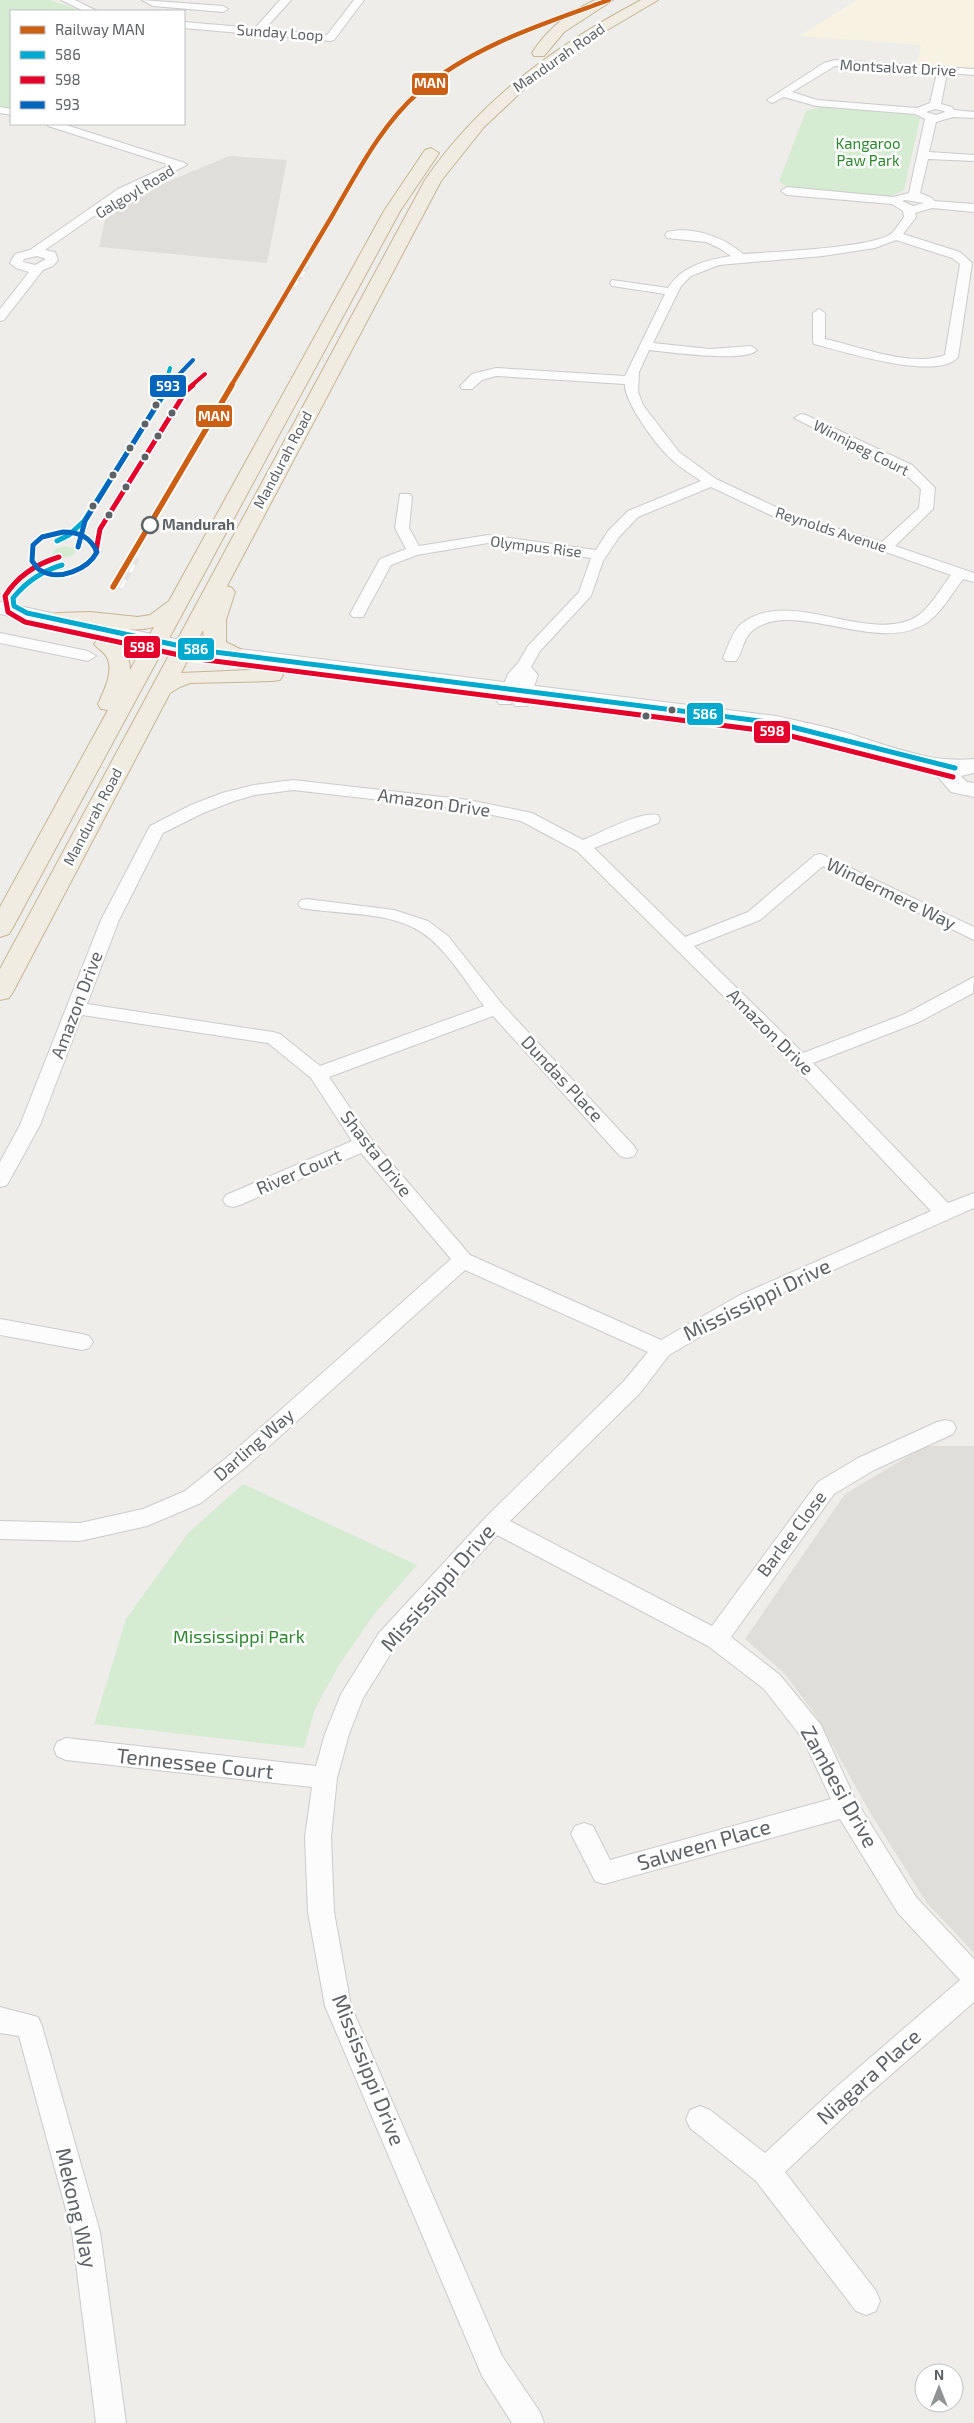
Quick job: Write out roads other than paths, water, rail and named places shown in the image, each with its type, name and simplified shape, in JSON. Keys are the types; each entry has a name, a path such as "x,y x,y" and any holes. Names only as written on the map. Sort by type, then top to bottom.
{"highway":[{"path":"539,53 543,44 569,21 585,10 606,0"},
{"name":"Mandurah Road","path":"0,929 392,211 415,174 446,134 493,90 588,16 621,0"},
{"name":"Mandurah Road","path":"0,992 433,180 469,132 516,86 576,42 651,0"},
{"path":"229,561 226,591 215,618 215,639 218,648 234,655"},
{"path":"58,619 88,619 144,624 165,617 177,605"},
{"path":"93,758 103,716 117,688 119,676 118,656 105,644"},
{"path":"159,691 172,682 189,677 272,675"}],"main road":[{"path":"0,608 58,619 153,648 272,675 515,697"},
{"path":"0,622 105,644 153,648"},
{"path":"180,654 234,655 773,733 855,750 963,768 959,787 974,790"}],"street":[{"path":"66,0 90,10"},
{"path":"147,0 153,3 223,8"},
{"path":"206,27 230,0"},
{"path":"257,32 286,0"},
{"name":"Sunday Loop","path":"185,25 330,38 359,0"},
{"name":"Montsalvat Drive","path":"772,100 828,65 835,63 974,72"},
{"path":"935,106 943,70"},
{"path":"783,93 816,103 919,111 922,108 935,106 948,109 950,113 974,115"},
{"path":"919,111 922,115 931,118 946,117 950,113"},
{"path":"914,196 931,118"},
{"name":"Galgoyl Road","path":"35,252 88,216 181,165 55,125"},
{"path":"922,155 974,158"},
{"path":"787,191 896,201 898,198 905,196 914,196 926,198 930,204"},
{"path":"896,201 898,205 909,209 924,208 930,204 974,208"},
{"path":"467,386 477,377 496,372 630,380 673,292 687,273 716,262 740,258 849,249 875,244 896,236 910,217 909,209"},
{"name":"Galgoyl Road","path":"39,267 50,263 51,255 88,216"},
{"path":"671,235 725,244 740,258"},
{"path":"819,313 819,341 902,360 929,364 946,360 952,354 970,273 966,263 956,255 896,236"},
{"path":"39,267 14,264 35,252 51,255"},
{"path":"0,317 39,267"},
{"path":"616,283 673,292"},
{"path":"645,346 710,353 751,350"},
{"name":"Reynolds Avenue","path":"630,380 633,398 674,455 711,482 788,518 885,547 967,576"},
{"name":"Winnipeg Court","path":"801,418 907,468 928,488 926,509 885,547"},
{"path":"515,697 530,675 525,665 540,641 586,593 600,556 613,534 634,514 711,482"},
{"path":"405,497 402,528 414,551"},
{"name":"Olympus Rise","path":"358,614 385,562 414,551 488,539 600,556"},
{"path":"731,658 740,637 747,627 761,620 808,617 874,630 893,629 918,623 967,576"},
{"path":"752,606 761,620"},
{"path":"0,638 88,656"},
{"name":"Amazon Drive","path":"0,1180 30,1125 110,920 156,830 197,809 228,797 254,790 294,785 468,806 526,817 583,847 800,1061 945,1213"},
{"path":"583,847 630,826 652,819"},
{"name":"Windermere Way","path":"683,944 754,916 821,858 974,934"},
{"name":"Dundas Place","path":"307,904 388,914 422,925 442,940 496,1008 627,1151"},
{"path":"800,1061 912,1018 967,989 974,983"},
{"name":"Shasta Drive","path":"76,1008 273,1038 318,1074 364,1144 463,1260 662,1349"},
{"path":"318,1074 496,1008"},
{"name":"River Court","path":"233,1200 364,1144"},
{"name":"Mississippi Drive","path":"529,2423 492,2366 338,2006 321,1912 318,1837 325,1778 337,1734 353,1694 387,1640 494,1523 632,1387 662,1349 746,1300 974,1200"},
{"name":"Darling Way","path":"0,1530 80,1532 147,1517 193,1497 239,1460 463,1260"},
{"path":"0,1327 82,1342"},
{"name":"Barlee Close","path":"716,1639 826,1488 866,1464 945,1428"},
{"name":"Zambesi Drive","path":"494,1523 716,1639 772,1682 812,1732 846,1806 907,1905 974,1977"},
{"name":"Tennessee Court","path":"66,1749 325,1778"},
{"name":"Salween Place","path":"584,1834 604,1873 846,1806"},
{"name":"Niagara Place","path":"766,2171 844,2098 974,1985"},
{"name":"Mekong Way","path":"0,2020 29,2026 86,2232 111,2423"},
{"path":"700,2119 766,2171 866,2300"}],"railway":[{"path":"267,326 308,267"},
{"path":"234,386 241,370"},
{"path":"216,425 234,385"},
{"path":"121,588 137,560"}],"rail line":[{"name":"MAN","path":"113,587 371,150 400,112 420,91 441,75 487,48 535,27 609,0"}],"place":[{"name":"Mandurah","path":"150,525"}],"park label":[{"name":"Kangaroo Paw Park","path":"868,152"},
{"name":"Mississippi Park","path":"239,1637"}]}
